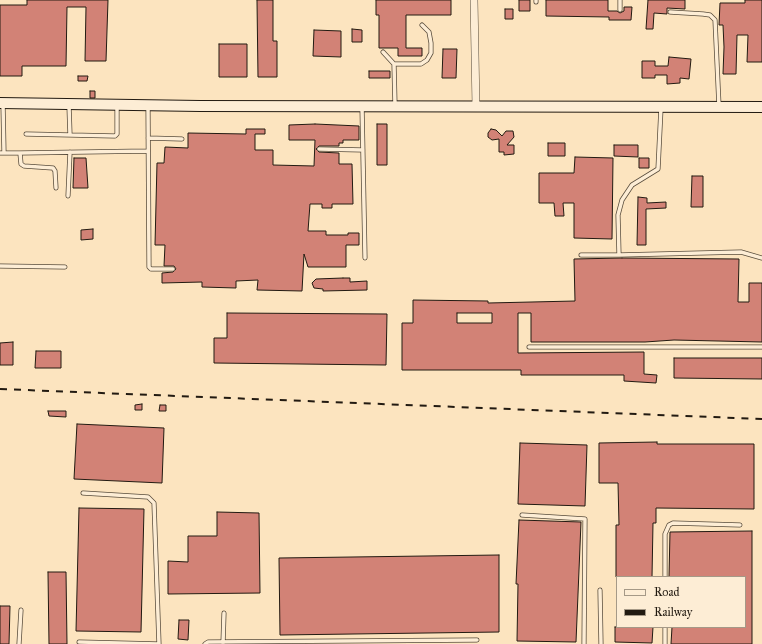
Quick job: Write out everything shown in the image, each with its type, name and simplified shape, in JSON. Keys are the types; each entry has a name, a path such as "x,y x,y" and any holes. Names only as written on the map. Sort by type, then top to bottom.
{"street":[{"path":"474,0 476,108"},
{"path":"2,103 476,108 762,107"}],"lane":[{"path":"620,0 620,10"},
{"path":"670,12 703,14 710,16 714,20 719,107"},
{"path":"394,64 421,64 427,60 431,53 429,32 422,25"},
{"path":"383,52 394,64 395,106"},
{"path":"2,103 2,153 148,151"},
{"path":"69,104 70,135"},
{"path":"26,134 116,136 117,105"},
{"path":"148,105 149,267 173,269"},
{"path":"362,106 365,258"},
{"path":"619,255 618,215 622,200 632,185 658,170 661,107"},
{"path":"148,138 182,139"},
{"path":"319,149 363,150"},
{"path":"68,196 70,152"},
{"path":"20,153 22,165 53,168 55,171 56,188"},
{"path":"581,255 741,252 762,258"},
{"path":"0,266 65,267"},
{"path":"529,348 762,347"},
{"path":"78,642 159,644 154,504 148,497 83,493"},
{"path":"522,515 585,519 584,644"},
{"path":"665,576 664,534 669,525 673,523 740,525"},
{"path":"600,590 601,644"},
{"path":"19,644 21,610"},
{"path":"223,643 224,613"},
{"path":"665,628 665,644"},
{"path":"205,644 208,642 478,640"}],"building":[{"path":"27,0 108,0 106,61 85,61 86,7 67,7 66,66 22,66 22,76 0,76 0,5 27,5"},
{"path":"257,0 273,0 273,41 277,41 277,77 258,77"},
{"path":"376,0 451,0 451,15 406,15 406,48 422,48 422,56 398,56 398,48 379,48 379,15 376,15"},
{"path":"519,0 530,0 530,11 519,11"},
{"path":"546,0 608,0 608,11 617,11 620,13 624,11 624,7 632,7 631,20 609,20 609,17 546,16"},
{"path":"648,0 685,0 685,9 667,8 667,14 654,13 653,29 646,29"},
{"path":"745,0 762,0 762,62 747,62 748,35 737,35 736,74 723,74 724,47 723,25 719,25 720,3 745,3"},
{"path":"505,9 513,9 513,19 505,19"},
{"path":"352,29 362,30 362,42 352,42"},
{"path":"314,30 341,31 341,57 313,56"},
{"path":"219,44 247,44 247,77 219,77"},
{"path":"443,49 457,49 456,78 442,78"},
{"path":"669,57 691,59 689,79 680,78 680,83 667,84 667,75 655,75 655,78 642,78 642,61 655,61 655,66 668,66"},
{"path":"369,71 390,71 390,78 369,78"},
{"path":"78,76 88,76 87,81 78,81"},
{"path":"90,91 95,91 95,98 90,98"},
{"path":"315,124 359,126 359,140 343,140 343,143 339,143 339,146 319,146 316,149 319,152 339,153 339,164 352,164 353,204 332,204 332,208 322,208 322,204 310,204 308,231 326,231 326,235 348,235 348,233 359,233 359,245 346,245 346,267 308,267 304,254 302,291 257,290 258,280 236,281 236,288 202,287 202,282 162,283 162,273 173,272 176,269 174,266 164,266 165,245 155,245 157,163 164,163 165,147 188,148 188,133 246,134 246,129 265,129 265,134 255,134 255,150 273,150 273,165 314,166 315,140 289,140 289,125"},
{"path":"377,124 387,124 387,165 377,165"},
{"path":"491,129 496,130 502,136 506,131 513,131 514,137 507,145 514,145 514,154 504,155 504,152 499,152 499,139 492,140 488,137 488,133"},
{"path":"548,143 565,143 565,156 548,156"},
{"path":"614,145 638,145 638,157 614,156"},
{"path":"575,157 613,158 612,239 574,238 574,203 563,203 564,216 555,216 554,203 539,203 539,173 574,173"},
{"path":"74,158 86,158 88,188 73,188"},
{"path":"639,158 649,158 649,168 639,168"},
{"path":"692,176 703,176 703,207 691,207"},
{"path":"638,197 647,198 647,203 666,202 666,208 646,209 646,245 637,245"},
{"path":"93,229 93,239 81,240 81,230"},
{"path":"574,259 739,259 738,302 749,302 749,283 762,283 762,342 674,340 645,342 531,342 531,313 518,313 518,353 644,352 644,374 657,375 656,383 624,381 624,375 521,375 521,370 402,370 402,323 413,323 413,300 488,301 488,303 575,301","holes":["457,313 492,313 492,323 457,323"]},
{"path":"350,278 350,282 367,281 367,290 323,291 323,289 314,288 312,283 316,279"},
{"path":"227,313 387,314 386,365 214,363 214,338 227,338"},
{"path":"13,342 13,365 0,365 0,343"},
{"path":"36,351 61,351 61,368 35,368"},
{"path":"674,358 762,358 762,379 674,378"},
{"path":"142,404 142,410 135,410 135,405"},
{"path":"160,405 166,405 166,411 159,411"},
{"path":"48,411 66,411 66,417 49,416"},
{"path":"77,424 164,428 162,483 74,479"},
{"path":"657,442 657,444 754,444 754,509 656,508 656,523 653,523 652,576 616,576 616,525 619,525 618,483 599,483 599,443"},
{"path":"520,443 587,445 585,506 518,504"},
{"path":"79,508 144,509 141,632 76,631"},
{"path":"217,512 259,513 260,593 168,594 168,561 188,562 188,536 217,536"},
{"path":"519,520 581,522 576,642 517,641 518,584 516,584"},
{"path":"752,531 752,644 671,644 672,628 746,628 746,576 669,576 670,532"},
{"path":"499,555 499,632 280,635 279,558"},
{"path":"48,572 66,572 67,644 49,644"},
{"path":"0,606 10,606 9,644 0,644"},
{"path":"179,620 189,620 188,640 178,639"},
{"path":"615,627 653,628 652,643 615,642"}],"railway":[{"path":"0,389 762,419"}]}
